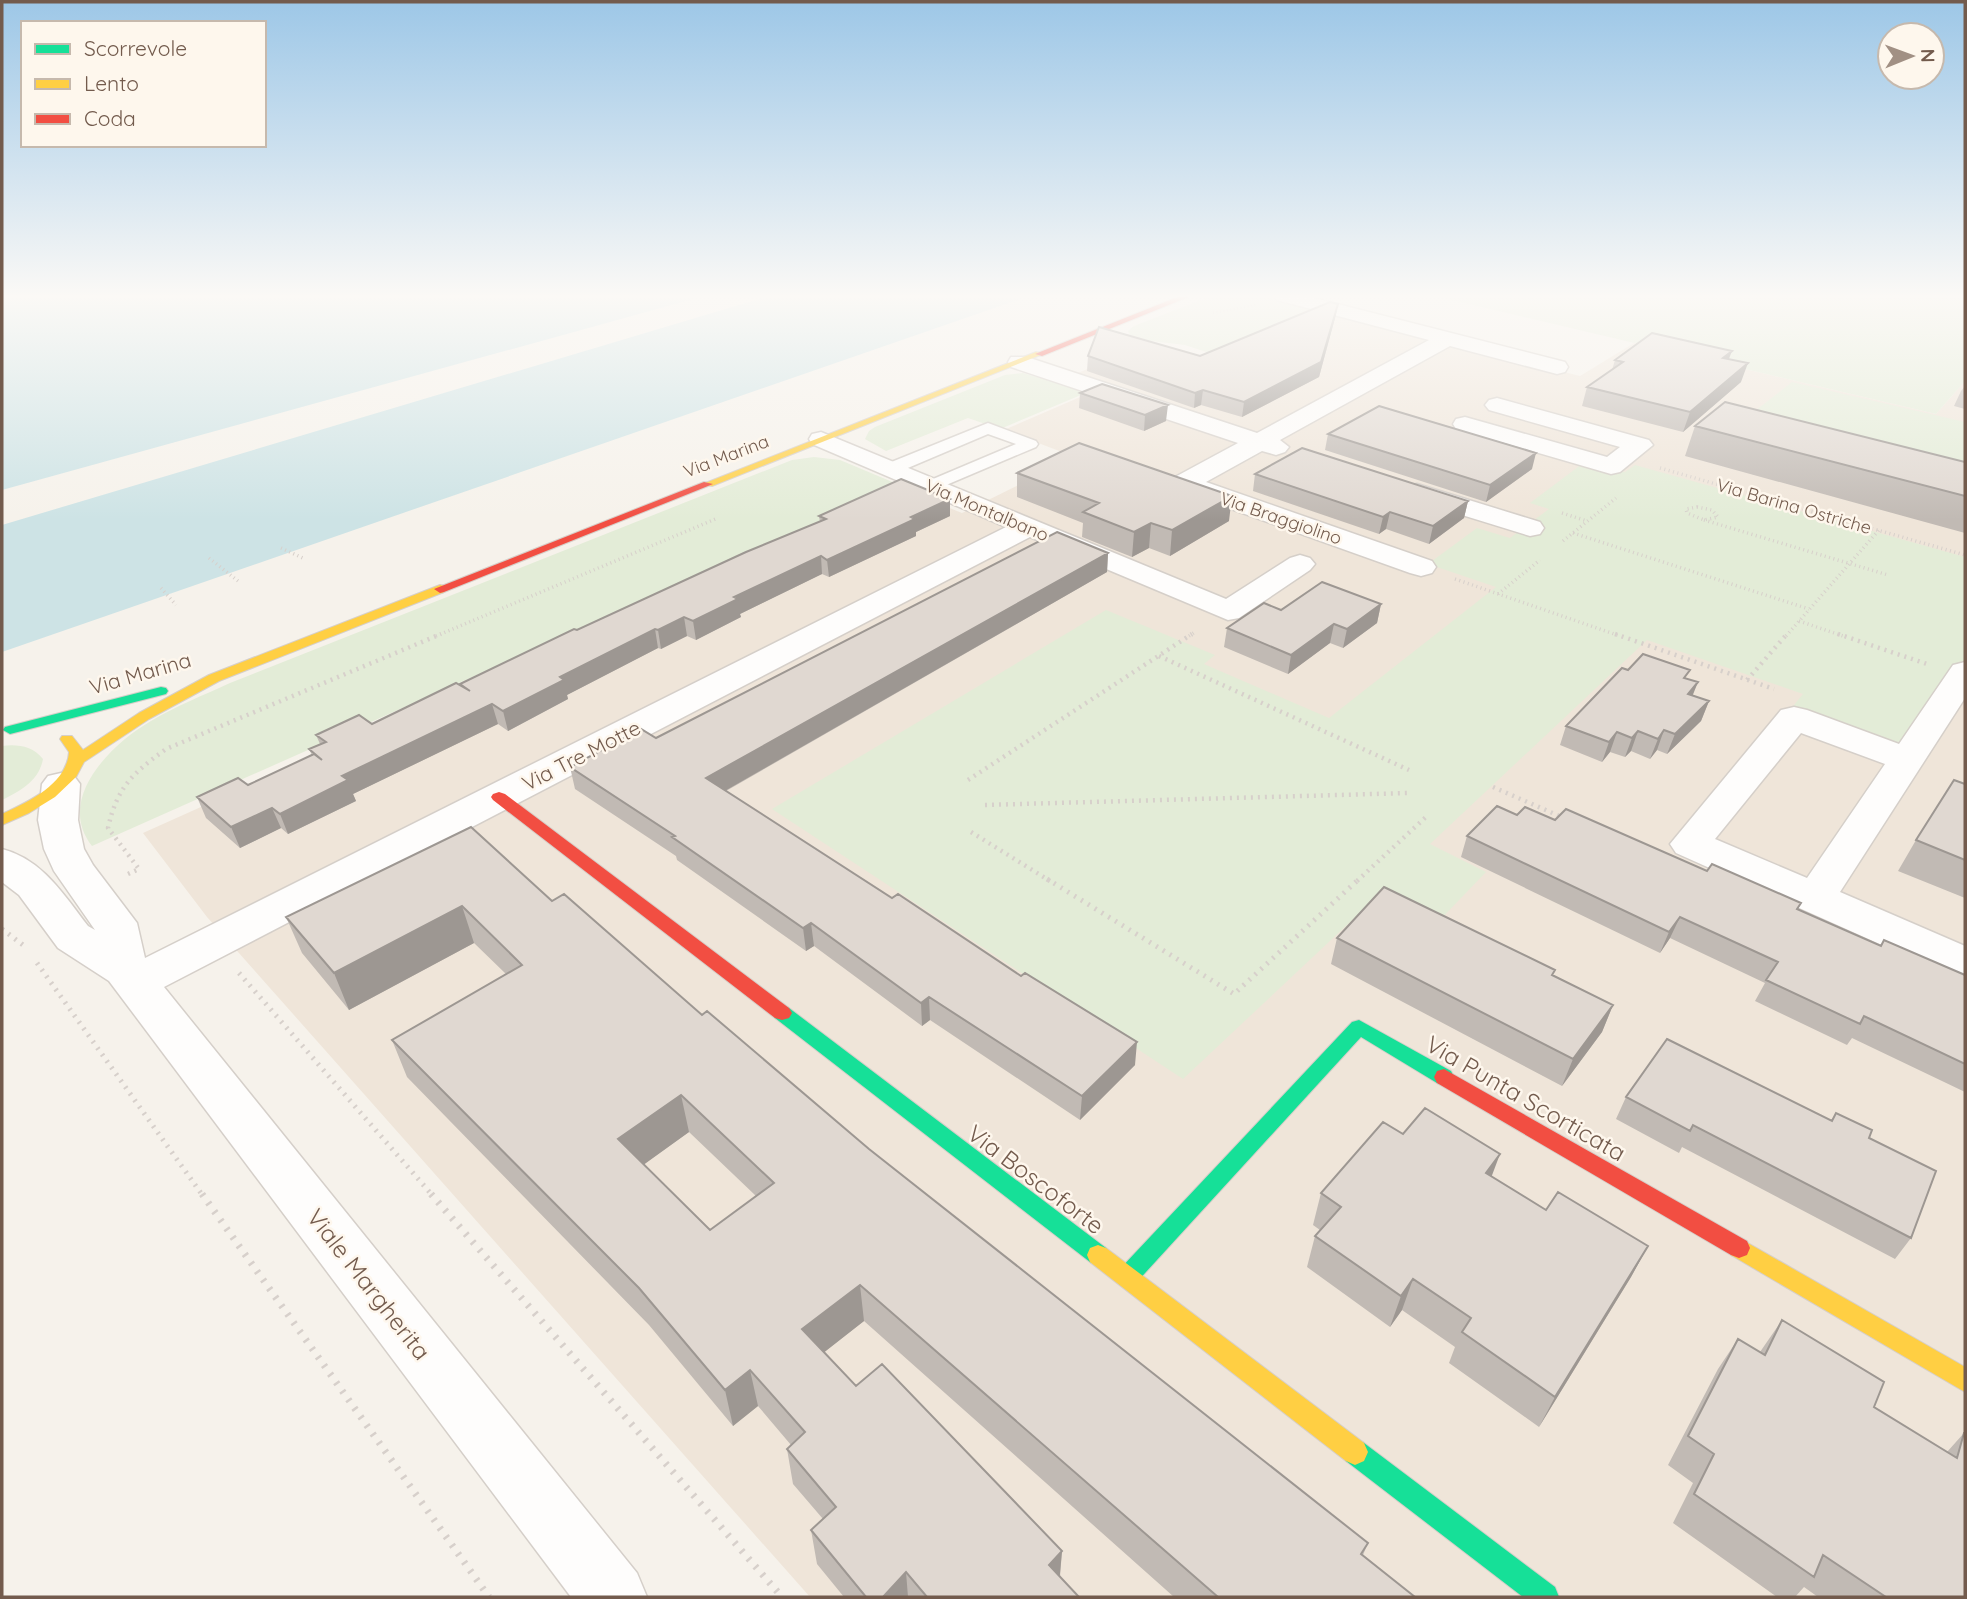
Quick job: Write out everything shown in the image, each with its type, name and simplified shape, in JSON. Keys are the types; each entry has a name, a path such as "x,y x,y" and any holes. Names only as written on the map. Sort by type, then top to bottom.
{"street":[{"name":"Via Marina","path":"2,820 30,807 120,730 173,698 279,651 997,371"},
{"path":"1045,371 1299,454"},
{"path":"1261,442 1389,371"},
{"path":"1497,405 1640,444 1611,466 1465,424 1551,371"},
{"name":"Via Montalbano","path":"821,439 1228,611"},
{"name":"Via Braggiolino","path":"1261,442 1184,484 1421,567"},
{"path":"1389,483 1530,528"},
{"name":"Via Tre Motte","path":"130,977 213,943 1028,527"},
{"path":"1228,611 1300,564"},
{"name":"Via Marina","path":"6,730 164,690 279,651"},
{"path":"1815,898 1964,674"},
{"path":"1907,760 1794,718 1690,845 1965,964"},
{"path":"6,730 48,731 62,735 76,750 69,772"},
{"name":"Viale Margherita","path":"69,772 58,820 64,849 75,871 115,923 130,977"},
{"name":"Via Boscoforte","path":"499,797 1545,1597"},
{"name":"Viale Margherita","path":"2,862 34,885 73,937 130,977 614,1597"},
{"name":"Via Punta Scorticata","path":"1127,1277 1359,1027 1965,1380"}],"lane":[{"path":"890,469 988,428 1030,443 932,486"}],"path":[{"name":"Via Barina Ostriche","path":"1622,458 1965,555"},
{"path":"1558,545 1654,467"},
{"path":"1704,520 1713,520 1718,515 1702,508 1686,509 1689,515 1704,520 1888,575"},
{"path":"1553,511 1588,521"},
{"path":"139,869 108,828 111,808 119,790 139,768 166,749 723,516"},
{"path":"1747,680 1879,530"},
{"path":"1573,533 1809,609"},
{"path":"281,548 305,559"},
{"path":"209,558 237,581"},
{"path":"1498,594 1540,560"},
{"path":"1421,567 1784,693"},
{"path":"161,588 176,605"},
{"path":"968,780 1228,611"},
{"path":"1799,621 1964,674"},
{"path":"1159,656 1409,770"},
{"path":"1493,787 1565,819"},
{"path":"985,805 1409,793"},
{"path":"971,832 1234,994 1427,816"},
{"path":"2,929 26,948"},
{"path":"213,943 782,1597"},
{"path":"34,959 489,1597"}],"shaded area":[{"path":"2,371 434,371 2,490"},
{"path":"519,371 814,371 2,652 2,525"},
{"path":"1084,371 1558,371 1580,376 1589,371 1751,371 1936,414 1965,381 1965,1597 810,1597 207,917 143,833 905,490 962,513 1075,457 1004,430 1108,385 1076,374"}],"green space":[{"path":"1752,371 1965,371 1965,381 1936,414"},
{"path":"1023,373 1088,392 1000,429 968,418 886,451 865,439 875,427 1005,375"},
{"path":"1792,382 1965,422 1965,464 1755,411"},
{"path":"814,457 840,460 902,486 92,846 82,828 80,810 84,792 105,758 135,731 170,710 230,683 792,460"},
{"path":"1586,461 1625,472 1635,465 1965,557 1965,663 1905,753 1790,710 1803,694 1647,640 1430,844 1486,872 1437,923 1380,894 1183,1079 772,809 1106,610 1215,655 1204,664 1329,718 1496,587 1428,564 1477,528 1510,538 1549,509 1530,503"},
{"path":"2,746 24,747 43,759 33,779 22,789 2,800"}],"building":[{"path":"1130,371 1304,371 1244,402 1203,390 1195,393"},
{"path":"1611,371 1739,371 1690,412 1587,387"},
{"path":"1102,384 1168,405 1145,415 1080,393"},
{"path":"1725,402 1965,462 1965,496 1695,426"},
{"path":"1379,406 1536,453 1490,485 1328,434"},
{"path":"1079,443 1232,496 1172,530 1151,523 1134,532 1083,512 1099,503 1017,473"},
{"path":"1302,448 1468,501 1433,526 1390,512 1383,517 1255,474"},
{"path":"901,479 950,499 911,517 915,519 827,560 821,556 734,597 738,599 693,621 684,617 655,629 560,677 564,680 503,711 492,704 342,776 348,780 280,814 272,808 231,827 197,797 238,778 248,785 314,754 322,760 309,749 326,742 316,735 359,715 372,724 456,683 470,691 460,684 574,629 577,630 746,552 826,519 819,516"},
{"path":"1057,532 1108,553 706,778 892,898 898,894 1021,976 1025,973 1137,1042 1082,1096 929,997 921,1003 811,923 803,928 672,837 675,836 570,767 641,729 656,738"},
{"path":"1322,582 1381,604 1347,629 1334,624 1291,655 1227,628 1264,603 1281,610"},
{"path":"1643,654 1690,670 1684,678 1698,682 1688,694 1709,701 1675,734 1664,730 1658,739 1638,731 1632,738 1617,732 1609,742 1566,726 1622,668 1628,670"},
{"path":"1954,780 1965,784 1965,860 1916,840"},
{"path":"1497,806 1517,815 1525,807 1555,820 1566,809 1707,871 1712,864 1801,903 1797,909 1881,946 1884,940 1965,975 1965,1064 1864,1016 1860,1024 1766,980 1778,962 1680,917 1669,932 1467,836"},
{"path":"471,827 552,901 564,894 702,1015 707,1011 869,1149 1368,1543 1361,1554 1415,1597 1218,1597 860,1285 802,1329 856,1386 882,1364 1062,1551 1049,1565 1079,1597 927,1597 906,1572 883,1597 866,1597 811,1530 836,1507 787,1449 805,1432 750,1370 725,1390 639,1288 392,1040 522,965 462,906 334,973 286,917","holes":["681,1095 774,1183 710,1230 618,1139"]},
{"path":"1384,887 1555,970 1552,975 1613,1005 1573,1059 1337,938"},
{"path":"1667,1039 1832,1121 1836,1113 1872,1130 1869,1138 1936,1171 1911,1238 1693,1125 1690,1131 1626,1097"},
{"path":"1425,1108 1500,1154 1486,1173 1546,1210 1558,1192 1648,1246 1555,1397 1462,1332 1471,1318 1413,1279 1401,1296 1315,1236 1341,1207 1321,1193 1383,1122 1403,1134"},
{"path":"1782,1320 1884,1382 1874,1407 1957,1458 1965,1433 1965,1597 1886,1597 1823,1555 1814,1577 1694,1494 1714,1454 1688,1436 1738,1339 1765,1355"}],"traffic: fast":[{"path":"10,730 161,691"},
{"path":"782,1013 1098,1255"},
{"path":"1127,1277 1359,1027 1444,1077"},
{"path":"1355,1452 1545,1597"}],"traffic: slow":[{"path":"708,484 997,371"},
{"path":"76,761 144,716 214,678 440,589"},
{"path":"2,820 50,793 71,774 77,752 67,739"},
{"path":"1739,1248 1965,1380"},
{"path":"1098,1255 1355,1452"}],"traffic: jam":[{"path":"440,589 708,484"},
{"path":"499,797 782,1013"},
{"path":"1444,1077 1739,1248"}]}
